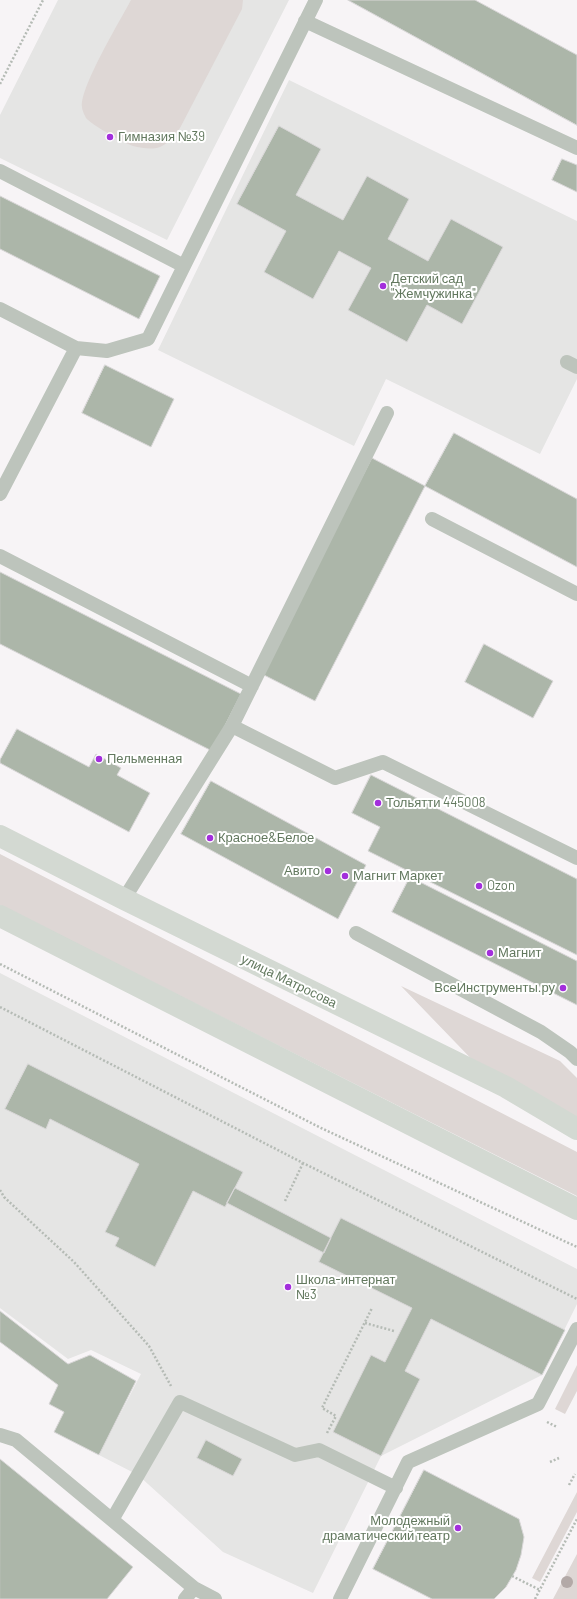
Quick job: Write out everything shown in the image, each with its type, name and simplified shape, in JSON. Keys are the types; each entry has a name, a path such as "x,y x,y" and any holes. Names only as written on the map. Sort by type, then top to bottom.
{"main road":[{"name":"улица Матросова","path":"0,836 124,899 506,1087 577,1129"},
{"path":"0,916 577,1209"}],"lane":[{"path":"0,309 76,348 107,351 148,339 316,0"},
{"path":"305,21 577,148"},
{"path":"0,171 184,266"},
{"path":"0,494 76,348"},
{"path":"124,899 232,726 386,413"},
{"path":"432,519 577,594"},
{"path":"0,556 252,686"},
{"path":"232,726 334,778 383,762 577,858"},
{"path":"356,933 541,1032 570,1052 577,1059"},
{"path":"340,1599 408,1462 538,1404 577,1329"},
{"path":"112,1520 180,1402 295,1455 319,1450 396,1488"},
{"path":"0,1435 16,1440 194,1588 215,1599"},
{"path":"185,1599 194,1588"}],"path":[{"path":"0,84 43,0"},
{"path":"0,964 321,1128 577,1247"},
{"path":"0,1007 303,1163 577,1299"},
{"path":"285,1201 303,1163"},
{"path":"0,1190 4,1198 74,1262 149,1346 180,1402"},
{"path":"319,1450 336,1416 322,1408 372,1308"},
{"path":"365,1323 394,1331"},
{"path":"547,1422 558,1427"},
{"path":"550,1462 560,1458"},
{"path":"570,1485 575,1474"},
{"path":"536,1599 577,1519"},
{"path":"512,1576 540,1590"}],"shaded area":[{"name":"Гимназия №39","path":"58,0 289,0 167,240 0,158 0,115"},
{"path":"131,0 243,0 242,9 180,128 169,142 157,148 133,146 116,138 89,121 86,118 82,108 87,85"},
{"name":"Детский сад \"Жемчужинка\"","path":"289,80 577,221 577,379 540,454 386,379 354,446 158,350"},
{"path":"0,854 577,1152 577,1196 0,905"},
{"name":"Школа-интернат №3","path":"0,973 577,1269 577,1304 542,1375 381,1456 313,1593 223,1552 138,1475 99,1455 141,1374 91,1350 68,1359 0,1308"},
{"path":"401,986 560,1061 577,1078 577,1122 483,1071"},
{"path":"577,1365 577,1391 565,1414 555,1409"},
{"path":"577,1492 577,1512 540,1582 532,1578"},
{"path":"577,1554 577,1599 553,1599"}],"building":[{"path":"348,0 475,0 577,55 577,125"},
{"path":"279,126 321,149 296,195 343,220 367,176 409,199 388,239 428,261 451,219 503,247 462,324 427,305 407,342 348,310 371,268 339,251 313,299 264,272 286,231 237,204"},
{"path":"562,159 577,165 577,192 552,180"},
{"path":"0,196 160,276 139,319 0,249"},
{"path":"105,365 174,399 151,447 82,413"},
{"path":"454,433 577,499 577,567 425,486"},
{"path":"372,458 425,486 315,701 262,674"},
{"path":"0,572 241,694 212,751 0,644"},
{"path":"484,644 553,681 533,718 465,682"},
{"path":"17,729 89,767 96,754 121,768 117,775 150,793 129,832 0,763 0,760"},
{"path":"371,775 577,879 577,955 368,851 380,827 352,813"},
{"path":"211,781 366,865 338,919 181,834"},
{"path":"410,877 577,961 577,1005 392,912"},
{"path":"28,1064 243,1172 225,1207 193,1191 155,1267 115,1246 119,1238 105,1232 139,1164 50,1119 46,1129 5,1109"},
{"path":"235,1188 331,1238 324,1253 227,1203"},
{"path":"341,1218 565,1330 542,1375 431,1319 405,1371 420,1379 381,1456 333,1432 371,1355 385,1362 412,1308 319,1262"},
{"path":"0,1311 68,1364 90,1355 136,1381 99,1455 54,1432 64,1412 49,1404 58,1385 0,1342"},
{"path":"206,1440 242,1459 233,1476 197,1458"},
{"path":"0,1459 133,1567 107,1599 0,1599"},
{"name":"Молодежный драматический театр","path":"424,1470 519,1519 524,1537 521,1555 516,1570 506,1587 494,1599 432,1599 373,1569"}],"place":[{"name":"Гимназия №39","path":"110,137"},
{"name":"Детский сад \"Жемчужинка\"","path":"383,286"},
{"name":"Пельменная","path":"99,759"},
{"name":"Тольятти 445008","path":"378,803"},
{"name":"Красное&Белое","path":"210,838"},
{"name":"Авито","path":"328,871"},
{"name":"Магнит Маркет","path":"345,876"},
{"name":"Ozon","path":"479,886"},
{"name":"Магнит","path":"490,953"},
{"name":"ВсеИнструменты.ру","path":"563,988"},
{"name":"Школа-интернат №3","path":"288,1287"},
{"name":"Молодежный драматический театр","path":"458,1528"}]}
